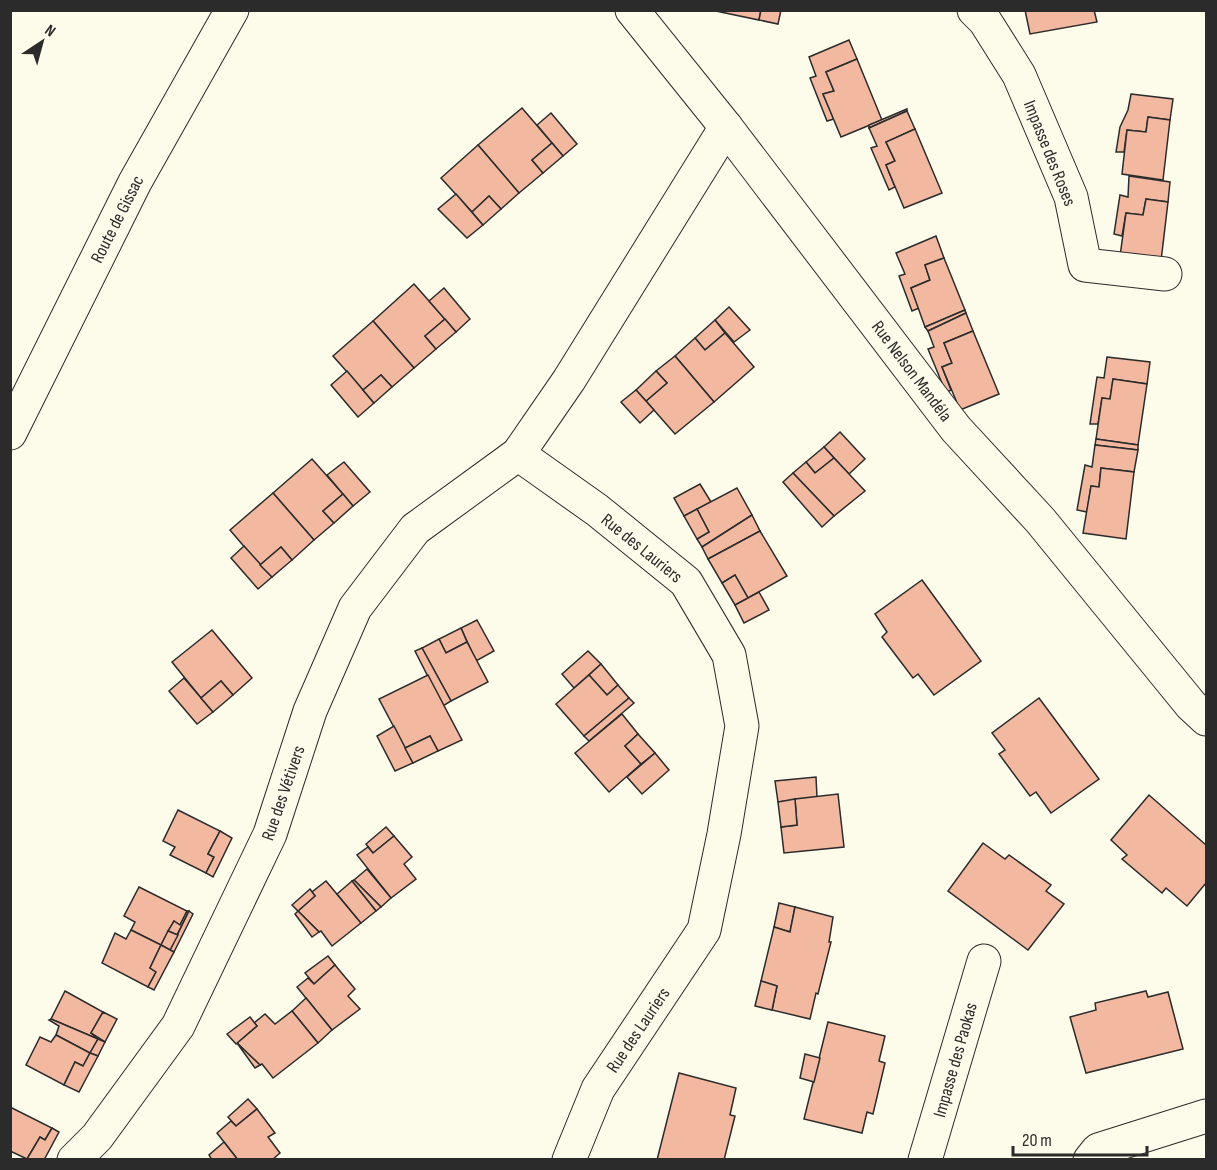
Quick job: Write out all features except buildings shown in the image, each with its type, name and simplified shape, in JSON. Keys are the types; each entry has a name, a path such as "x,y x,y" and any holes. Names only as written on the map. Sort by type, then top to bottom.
{"street":[{"name":"Route de Gissac","path":"10,433 135,182 232,10"},
{"name":"Rue Nelson Mandéla","path":"632,10 726,128 956,429 1040,520 1191,705 1206,719"},
{"name":"Impasse des Roses","path":"974,10 985,21 1019,75 1071,197 1085,265 1165,274"},
{"path":"518,454 569,380 726,128"},
{"name":"Rue des Vétivers","path":"74,1160 97,1137 178,1026 270,834 310,711 355,608 415,529 518,454"},
{"name":"Rue des Lauriers","path":"518,454 597,510 686,582 729,655 742,726 705,930 598,1089 569,1160"},
{"name":"Impasse des Paokas","path":"926,1160 984,961"},
{"path":"1090,1160 1098,1150 1206,1116"}]}
